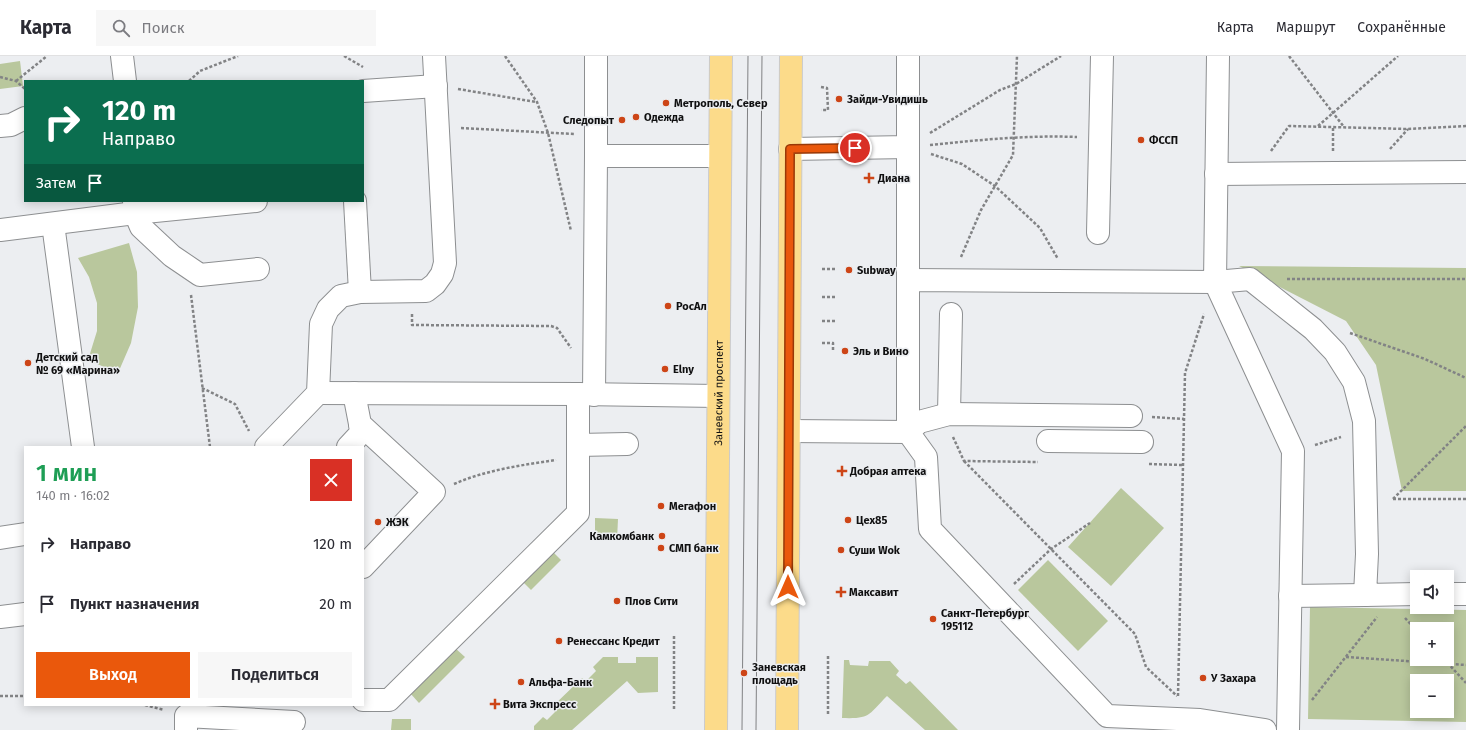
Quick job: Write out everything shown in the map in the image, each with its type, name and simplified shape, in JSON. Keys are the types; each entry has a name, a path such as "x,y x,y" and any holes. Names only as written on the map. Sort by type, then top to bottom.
{"main road":[{"name":"Заневский проспект","path":"712,724 718,396 721,56"},
{"path":"788,729 791,56"}],"lane":[{"path":"122,56 125,80"},
{"path":"318,393 321,324 328,309 341,296 360,292 426,291 436,284 442,274 445,262 434,56"},
{"path":"364,700 389,700 578,513 578,451 589,389 596,146 596,56"},
{"path":"908,56 908,432 926,457 930,529 1107,716 1265,730"},
{"path":"1098,233 1102,56"},
{"path":"1218,56 1215,282 1293,451 1288,730"},
{"path":"364,92 436,86"},
{"path":"0,126 11,125 24,118"},
{"path":"596,146 720,156"},
{"path":"790,149 908,146"},
{"path":"1216,174 1466,172"},
{"path":"0,230 53,224 135,207 236,202"},
{"path":"355,202 360,292"},
{"path":"135,207 141,227 172,256 200,275 258,269"},
{"path":"53,224 83,446"},
{"path":"908,280 1215,282 1250,279 1313,329 1335,352 1354,382 1365,430 1367,499 1365,595"},
{"path":"949,414 951,314"},
{"path":"259,441 318,393 589,389 718,396"},
{"path":"349,446 362,433 354,393"},
{"path":"789,431 908,432 918,422 949,414 1131,416"},
{"path":"1084,441 1085,416"},
{"path":"360,424 434,492 364,566"},
{"path":"1048,441 1142,442"},
{"path":"578,451 627,444"},
{"path":"0,538 24,534"},
{"path":"1290,596 1410,594"},
{"path":"1454,594 1466,594"},
{"path":"0,617 24,614"},
{"path":"186,730 186,716 261,713 295,719"}],"path":[{"path":"16,81 47,56"},
{"path":"190,80 200,71 238,56"},
{"path":"505,56 537,102 548,133 571,232"},
{"path":"951,280 981,210 1013,155 1017,56"},
{"path":"908,146 1000,90 1016,84 1061,56"},
{"path":"1289,56 1344,127"},
{"path":"1318,127 1398,56"},
{"path":"0,77 16,81 24,88"},
{"path":"436,86 537,102"},
{"path":"821,88 827,88 829,99 828,110 821,110"},
{"path":"1254,173 1290,126 1408,129 1466,126"},
{"path":"438,127 548,133 596,146"},
{"path":"908,146 1014,137 1045,136 1100,138"},
{"path":"908,146 962,164 995,186 1040,228 1071,281"},
{"path":"187,267 210,446"},
{"path":"822,269 836,269"},
{"path":"1250,279 1466,279"},
{"path":"964,461 1135,634 1146,667 1178,697 1185,373 1215,282"},
{"path":"412,291 412,326 551,326 557,328 589,389"},
{"path":"822,297 836,297"},
{"path":"822,321 836,321"},
{"path":"1344,331 1425,359 1466,378"},
{"path":"822,343 833,343 833,350 835,350"},
{"path":"202,387 235,404 259,441"},
{"path":"1131,416 1184,419"},
{"path":"1393,499 1466,426"},
{"path":"1293,451 1365,430"},
{"path":"434,492 464,479 578,451"},
{"path":"1367,499 1466,500"},
{"path":"1005,608 1016,597 1009,588 1051,549 1090,523"},
{"path":"1308,706 1389,601 1389,595"},
{"path":"674,636 674,709"},
{"path":"828,656 828,714"},
{"path":"1346,657 1410,661"},
{"path":"1454,664 1466,665"},
{"path":"1450,666 1466,683"},
{"path":"0,696 24,696"}],"green space":[{"path":"20,61 23,86 0,89 0,64"},
{"path":"129,243 137,272 138,307 131,343 118,373 88,360 97,331 97,303 89,277 78,258"},
{"path":"1239,266 1466,268 1466,491 1402,491 1376,365 1346,321"},
{"path":"1121,488 1164,528 1111,586 1068,547"},
{"path":"595,518 618,519 617,540 595,539"},
{"path":"553,552 561,560 531,590 523,582"},
{"path":"1048,560 1108,621 1078,651 1018,590"},
{"path":"1310,607 1410,609 1410,614 1454,614 1454,610 1466,610 1466,722 1308,719"},
{"path":"455,648 465,657 419,703 410,693"},
{"path":"603,657 618,657 618,663 636,663 636,657 658,657 658,692 638,693 627,681 572,730 534,730 534,726 543,717 547,720 555,712 551,708 582,678 586,681 596,671 593,667"},
{"path":"844,660 849,660 850,665 868,666 869,661 890,661 899,671 896,675 906,684 910,681 958,730 925,730 887,696 872,712 864,716 859,718 842,718"},
{"path":"392,719 411,719 411,730 391,730"}],"tram line":[{"path":"742,730 748,56"},
{"path":"756,730 762,56"}],"place":[{"name":"Зайди-Увидишь","path":"839,99"},
{"name":"Метрополь, Север","path":"666,103"},
{"name":"Одежда","path":"636,117"},
{"name":"Следопыт","path":"622,120"},
{"name":"ФССП","path":"1141,140"},
{"name":"Диана","path":"869,178"},
{"name":"Subway","path":"849,270"},
{"name":"РосАл","path":"668,306"},
{"name":"Эль и Вино","path":"845,351"},
{"name":"Детский сад № 69 «Марина»","path":"28,363"},
{"name":"Elny","path":"665,369"},
{"name":"Добрая аптека","path":"842,471"},
{"name":"Мегафон","path":"661,506"},
{"name":"Цех85","path":"848,520"},
{"name":"ЖЭК","path":"378,522"},
{"name":"Камкомбанк","path":"662,536"},
{"name":"СМП банк","path":"661,548"},
{"name":"Суши Wok","path":"841,550"},
{"name":"Максавит","path":"841,592"},
{"name":"Плов Сити","path":"617,601"},
{"name":"Санкт-Петербург 195112","path":"933,619"},
{"name":"Ренессанс Кредит","path":"559,641"},
{"name":"Заневская площадь","path":"744,673"},
{"name":"У Захара","path":"1203,678"},
{"name":"Альфа-Банк","path":"521,682"},
{"name":"Вита Экспресс","path":"495,704"}],"route":[{"path":"788,587 790,149 855,148"}]}
